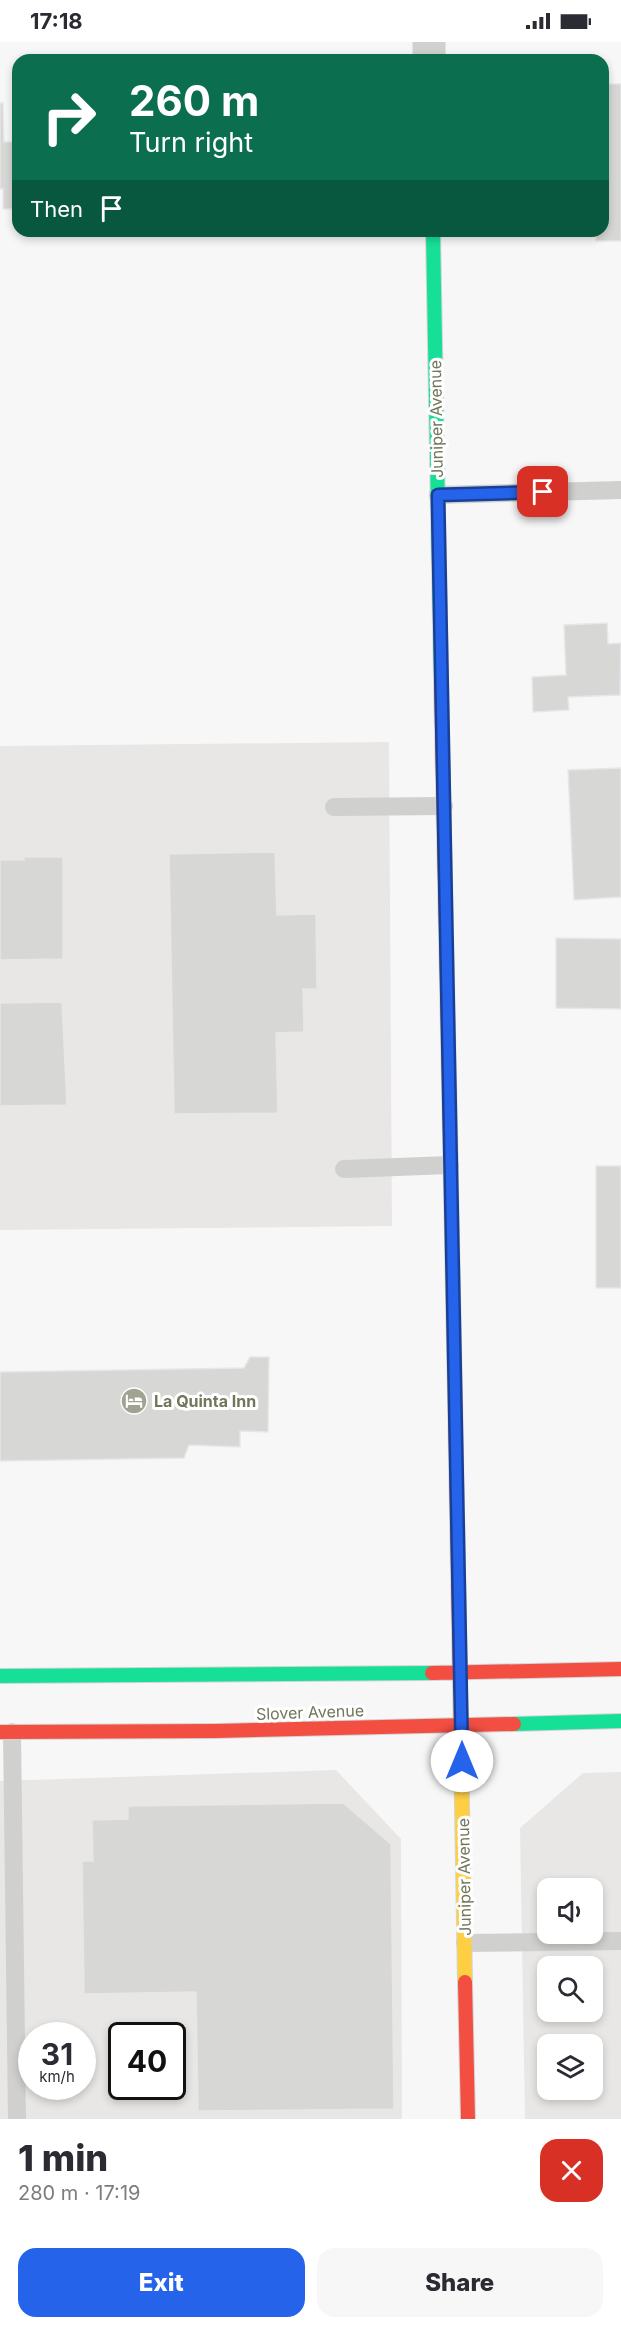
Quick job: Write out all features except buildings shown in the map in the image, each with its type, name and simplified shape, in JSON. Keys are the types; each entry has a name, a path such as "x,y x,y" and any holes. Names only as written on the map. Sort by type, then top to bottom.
{"street":[{"name":"Juniper Avenue","path":"433,237 468,2119"},
{"path":"0,1676 621,1669"},
{"name":"Slover Avenue","path":"6,1732 216,1731 621,1721"}],"lane":[{"path":"438,495 621,490"},
{"path":"334,807 444,806"},
{"path":"344,1169 450,1165"},
{"path":"6,1732 17,2119"},
{"path":"465,1943 621,1941"}],"shaded area":[{"path":"389,742 392,1226 0,1230 0,746"},
{"path":"336,1770 401,1839 402,2119 0,2119 0,1781"},
{"path":"621,1772 621,2119 525,2119 520,1828 583,1773"}],"traffic: fast":[{"path":"433,237 441,679"},
{"path":"0,1676 432,1673"},
{"path":"514,1724 621,1721"}],"traffic: slow":[{"path":"450,1133 455,1398"},
{"path":"460,1686 465,1982"}],"traffic: jam":[{"path":"441,679 450,1133"},
{"path":"455,1398 460,1686"},
{"path":"432,1673 621,1669"},
{"path":"0,1732 216,1731 514,1724"},
{"path":"465,1982 468,2119"}],"place":[{"name":"La Quinta Inn","path":"134,1401"}],"route":[{"path":"462,1761 438,495 543,492"}]}
